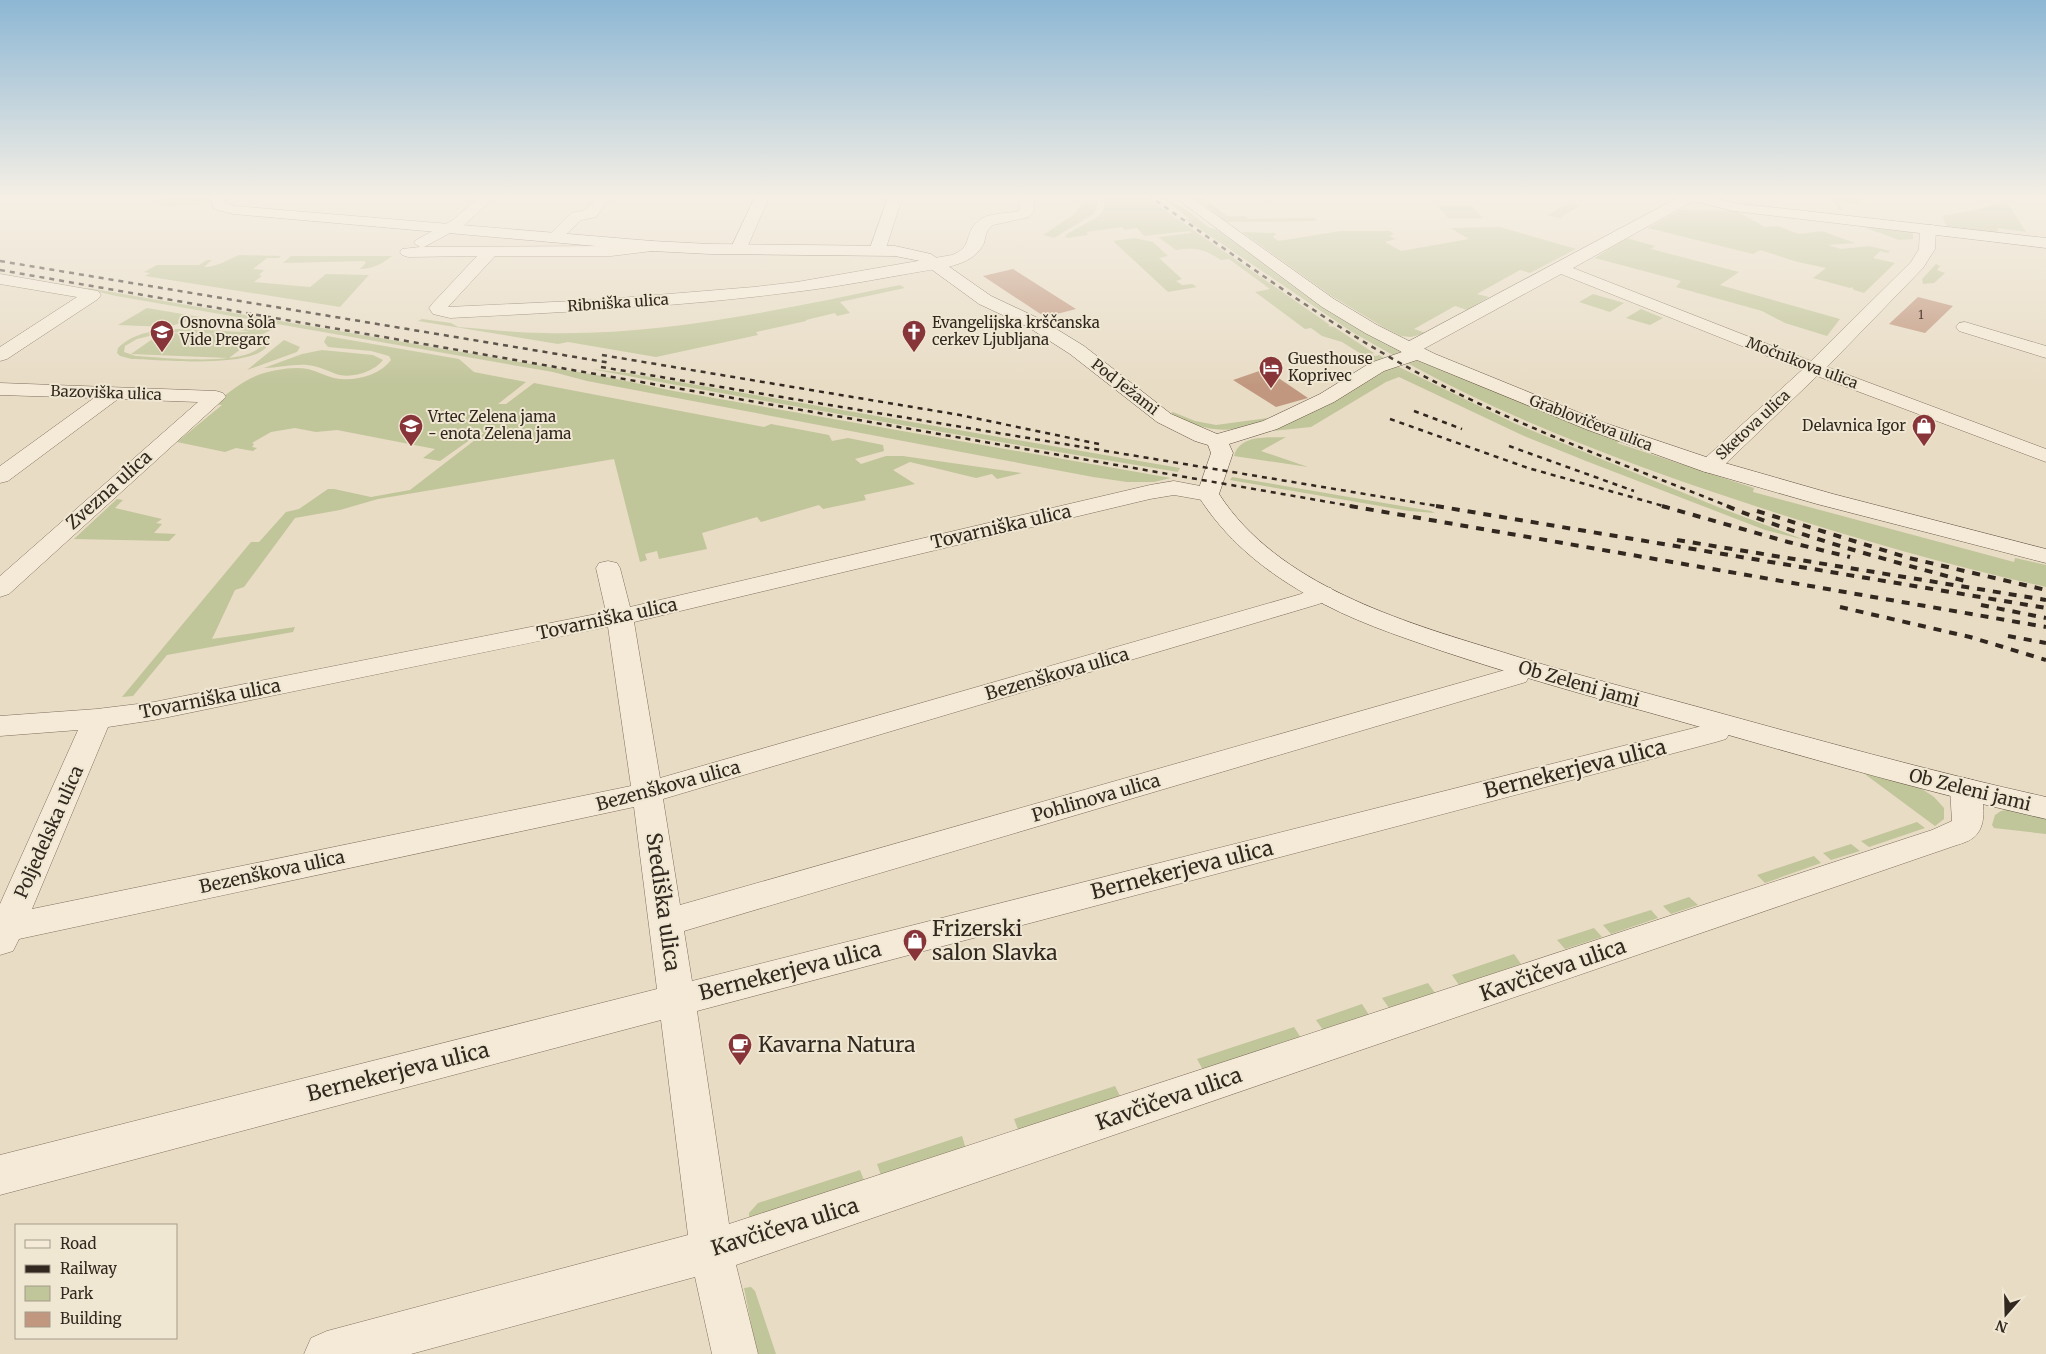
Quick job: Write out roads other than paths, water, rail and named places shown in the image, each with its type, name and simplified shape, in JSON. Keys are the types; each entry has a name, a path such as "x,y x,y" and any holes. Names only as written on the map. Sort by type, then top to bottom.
{"street":[{"name":"Ribniška ulica","path":"484,258 438,308 439,310 445,312 469,312 684,299 797,287 846,279 928,260"},
{"path":"922,258 928,260 938,258"},
{"name":"Grablovičeva ulica","path":"1266,258 1328,303 1413,351 1595,426 1710,466 1817,497 2046,556"},
{"path":"1208,494 1222,453 1217,441 1270,425 1327,398 1377,367 1413,351 1432,338 1576,258"},
{"name":"Sketova ulica","path":"1710,466 1815,368 1921,258"},
{"name":"Pod Ježami","path":"928,260 985,300 1034,323 1077,350 1164,418 1202,437 1217,441"},
{"name":"Močnikova ulica","path":"1559,268 2046,456"},
{"path":"0,279 92,295 0,355"},
{"path":"1965,327 2046,352"},
{"name":"Bazoviška ulica","path":"0,389 211,397"},
{"path":"0,476 112,394"},
{"name":"Zvezna ulica","path":"0,589 216,397 211,397"},
{"name":"Tovarniška ulica","path":"0,726 97,719 164,709 620,617 1150,492 1174,488 1208,494"},
{"name":"Ob Zeleni jami","path":"1208,494 1228,522 1261,553 1292,576 1322,593 1518,672 1718,723 1966,807 2046,808"},
{"name":"Središka ulica","path":"608,568 620,617 647,794 680,919 678,1000 711,1250 735,1354"},
{"name":"Bezenškova ulica","path":"2,933 647,794 1301,602 1322,593"},
{"name":"Pohlinova ulica","path":"680,919 1518,672"},
{"name":"Poljedelska ulica","path":"2,933 97,719"},
{"name":"Bernekerjeva ulica","path":"0,1175 1716,732 1718,723"},
{"name":"Kavčičeva ulica","path":"327,1354 775,1232 1934,841 1962,830 1966,807"}],"railway":[{"path":"1238,258 1350,333 1420,374 1457,393 1534,428 1730,507"},
{"path":"0,261 611,363"},
{"path":"0,270 1357,507"},
{"path":"602,355 960,415 1099,444"},
{"path":"601,367 1443,507"},
{"path":"1414,411 1462,429"},
{"path":"1390,419 1528,468 1667,507"},
{"path":"1509,446 1634,491"},
{"path":"1350,506 2046,627"},
{"path":"1436,506 2046,608"},
{"path":"1662,506 1788,542 1850,557"},
{"path":"1727,506 1815,538 1965,581"},
{"path":"1757,511 1909,558 2046,590"},
{"path":"1677,540 2046,600"},
{"path":"1981,605 2046,618"},
{"path":"1840,607 1970,637 2046,660"},
{"path":"2008,636 2046,643"}],"place":[{"name":"Osnovna šola Vide Pregarc","path":"162,353"},
{"name":"Evangelijska krščanska cerkev Ljubljana","path":"914,353"},
{"name":"Guesthouse Koprivec","path":"1271,389"},
{"name":"Vrtec Zelena jama - enota Zelena jama","path":"411,447"},
{"name":"Delavnica Igor","path":"1924,447"},
{"name":"Frizerski salon Slavka","path":"915,962"},
{"name":"Kavarna Natura","path":"740,1066"}]}
